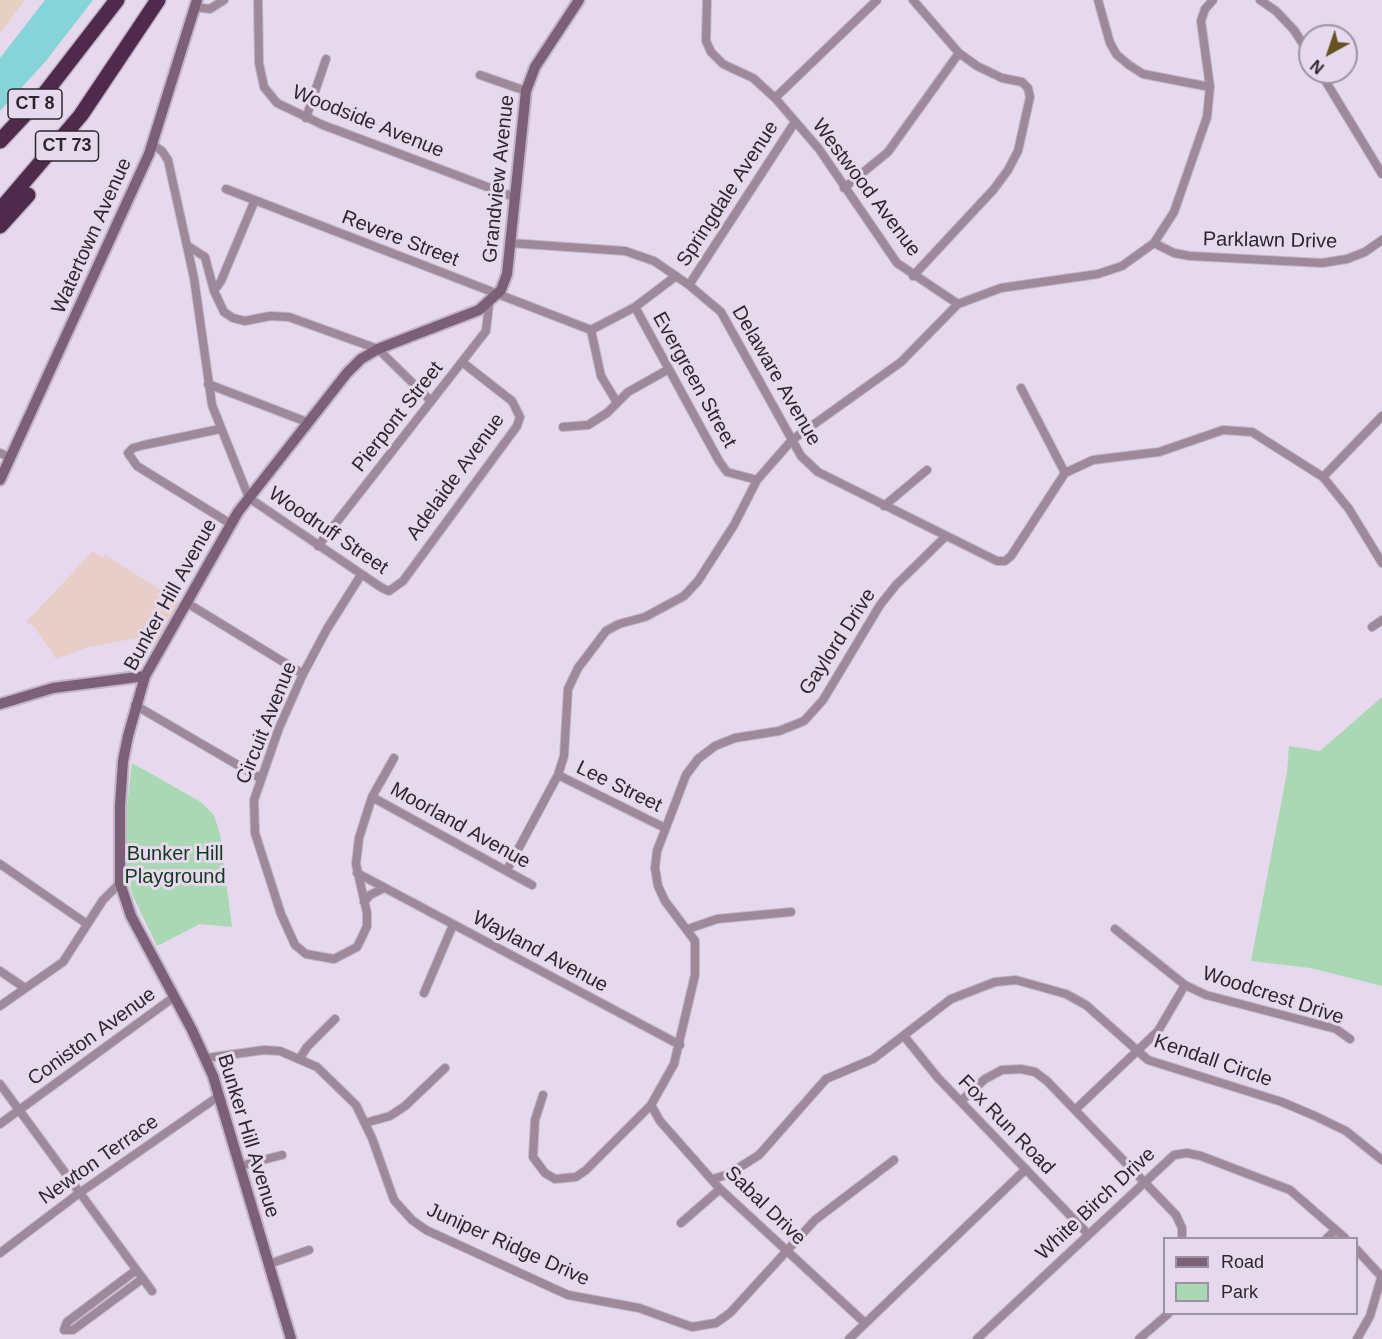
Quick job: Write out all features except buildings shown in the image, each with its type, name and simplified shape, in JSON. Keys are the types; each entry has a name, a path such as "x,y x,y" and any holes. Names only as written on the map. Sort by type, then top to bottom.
{"highway":[{"name":"CT 8","path":"0,141 68,65 117,0"},
{"name":"CT 8","path":"0,210 62,139 121,58 158,0"},
{"name":"CT 73","path":"0,226 68,145 100,98 121,58"},
{"name":"CT 73","path":"0,152 41,104 68,65"}],"main road":[{"name":"Grandview Avenue","path":"249,498 347,372 361,359 378,350 472,314 489,304 497,295 506,277 526,91 535,67 579,0"},
{"name":"Watertown Avenue","path":"0,480 153,145 196,4"},
{"name":"Bunker Hill Avenue","path":"249,498 231,524 145,676 135,705 123,761 118,854 120,883 131,916 206,1058 291,1339"},
{"path":"0,704 53,688 145,676"}],"street":[{"path":"196,4 210,9 224,0"},
{"name":"Woodside Avenue","path":"258,0 259,63 264,87 277,102 306,118 514,197"},
{"name":"Westwood Avenue","path":"707,0 706,41 711,52 723,63 753,78 775,98 819,149 897,263 913,276 958,304"},
{"path":"775,98 877,0"},
{"path":"913,0 959,52 977,66 1002,78 1022,82 1028,88 1030,97 1017,151 1008,171 913,276"},
{"path":"1098,0 1110,42 1117,55 1129,65 1143,74 1210,87"},
{"path":"507,870 558,775 564,756 568,688 578,668 606,631 619,624 645,617 684,596 698,581 728,534 757,480 792,440 901,362 958,304 1001,288 1098,274 1122,266 1154,243 1174,212 1207,117 1210,87 1201,21 1205,9 1213,0"},
{"path":"1260,0 1276,11 1298,36"},
{"path":"844,188 888,152 959,52"},
{"path":"306,118 326,59"},
{"path":"480,75 526,91"},
{"path":"1327,84 1382,174"},
{"name":"Springdale Avenue","path":"689,285 795,122"},
{"path":"153,145 162,151 168,160 188,246 208,384 220,429 249,498"},
{"name":"Revere Street","path":"226,189 591,330"},
{"path":"214,291 221,281 255,200"},
{"name":"Parklawn Drive","path":"1154,243 1174,253 1190,256 1322,263 1347,259 1365,252 1382,240"},
{"name":"Delaware Avenue","path":"510,243 625,251 654,261 689,285 721,312 801,456 818,472 996,561 1005,561 1064,478 1065,472"},
{"path":"188,246 205,256 214,291 224,312 233,318 244,321 270,316 289,317 378,350 431,401"},
{"path":"616,401 601,376 591,330 635,307 676,276"},
{"name":"Pierpont Street","path":"318,546 487,329 489,304"},
{"name":"Evergreen Street","path":"635,307 727,472 757,480"},
{"name":"Adelaide Avenue","path":"389,591 403,581 517,426 520,417 512,401 462,362"},
{"path":"563,427 588,424 607,413 616,401 669,369"},
{"path":"208,384 307,422"},
{"path":"1021,388 1065,472 1093,460 1159,453 1215,432 1238,429 1265,438 1323,477 1349,509 1381,558"},
{"path":"1323,477 1382,416"},
{"path":"220,429 144,445 133,448 128,453 137,466 231,524"},
{"path":"0,453 11,458"},
{"path":"884,506 927,471"},
{"name":"Woodruff Street","path":"249,498 318,546 389,591"},
{"name":"Gaylord Drive","path":"543,1095 536,1120 533,1156 545,1173 555,1179 576,1177 586,1170 651,1105 674,1064 680,1045 696,955 695,941 665,901 658,886 657,851 686,775 698,759 715,746 735,738 779,731 804,721 823,700 880,605 896,585 945,537"},
{"name":"Circuit Avenue","path":"362,575 327,629 303,674 260,778 254,800 255,833 281,914 295,945 306,954 320,959 334,959 348,954 357,947 367,926 357,873 359,838 372,797 394,758"},
{"path":"187,603 303,674"},
{"path":"1372,627 1382,620"},
{"path":"135,705 260,778"},
{"name":"Lee Street","path":"558,775 665,828"},
{"name":"Moorland Avenue","path":"372,797 532,885"},
{"path":"0,864 87,924"},
{"name":"Wayland Avenue","path":"357,873 680,1045"},
{"path":"0,1006 63,962 112,888 120,883"},
{"path":"364,902 370,895 384,888"},
{"path":"688,929 717,919 791,912"},
{"path":"424,993 453,925"},
{"name":"Woodcrest Drive","path":"1115,929 1185,985 1206,994 1336,1029 1350,1039"},
{"path":"0,971 25,988"},
{"name":"Kendall Circle","path":"713,1179 746,1165 765,1150 826,1079 873,1059 951,999 995,982 1016,980 1066,993 1086,1005 1148,1060 1282,1102 1315,1116 1346,1131 1382,1160"},
{"path":"1075,1110 1158,1031 1185,985"},
{"name":"Coniston Avenue","path":"0,1124 174,997"},
{"path":"300,1058 307,1047 335,1019"},
{"name":"Fox Run Road","path":"904,1036 961,1101 1088,1234"},
{"name":"Juniper Ridge Drive","path":"206,1058 264,1050 280,1051 300,1058 316,1067 342,1089 356,1105 394,1200 412,1220 426,1230 568,1295 639,1308 682,1325 702,1327 716,1323 730,1313 815,1220 894,1160"},
{"path":"365,1123 390,1116 405,1106 445,1068"},
{"path":"961,1101 985,1079 1002,1070 1021,1069 1035,1072 1047,1080 1176,1215 1182,1228 1182,1237"},
{"path":"0,1084 78,1194 152,1291"},
{"name":"Newton Terrace","path":"0,1253 78,1194 219,1096"},
{"name":"Sabal Drive","path":"651,1105 660,1121 720,1189 786,1252 843,1299 865,1323"},
{"name":"White Birch Drive","path":"977,1339 1174,1155 1187,1153 1290,1190 1343,1237"},
{"path":"240,1166 282,1155"},
{"path":"849,1339 1026,1169"},
{"path":"681,1223 720,1189"},
{"path":"1329,1237 1336,1230"},
{"path":"269,1264 309,1250"},
{"path":"1357,1339 1370,1316 1382,1275 1358,1251"},
{"path":"135,1271 67,1322 64,1330 73,1330 142,1279"},
{"path":"97,1299 103,1308"},
{"path":"1139,1339 1161,1323 1167,1315"}],"shaded area":[{"path":"0,0 25,0 0,33"},
{"path":"45,0 93,0 45,62 0,111 0,58"},
{"path":"93,551 103,558 104,554 181,603 155,649 137,638 89,647 56,659 33,625 26,622"}],"green space":[{"path":"1382,697 1382,986 1310,968 1251,961 1287,772 1289,746 1320,751"},
{"name":"Bunker Hill Playground","path":"132,763 201,802 214,815 220,834 232,927 200,924 157,946 133,896 126,871 125,823"}]}
